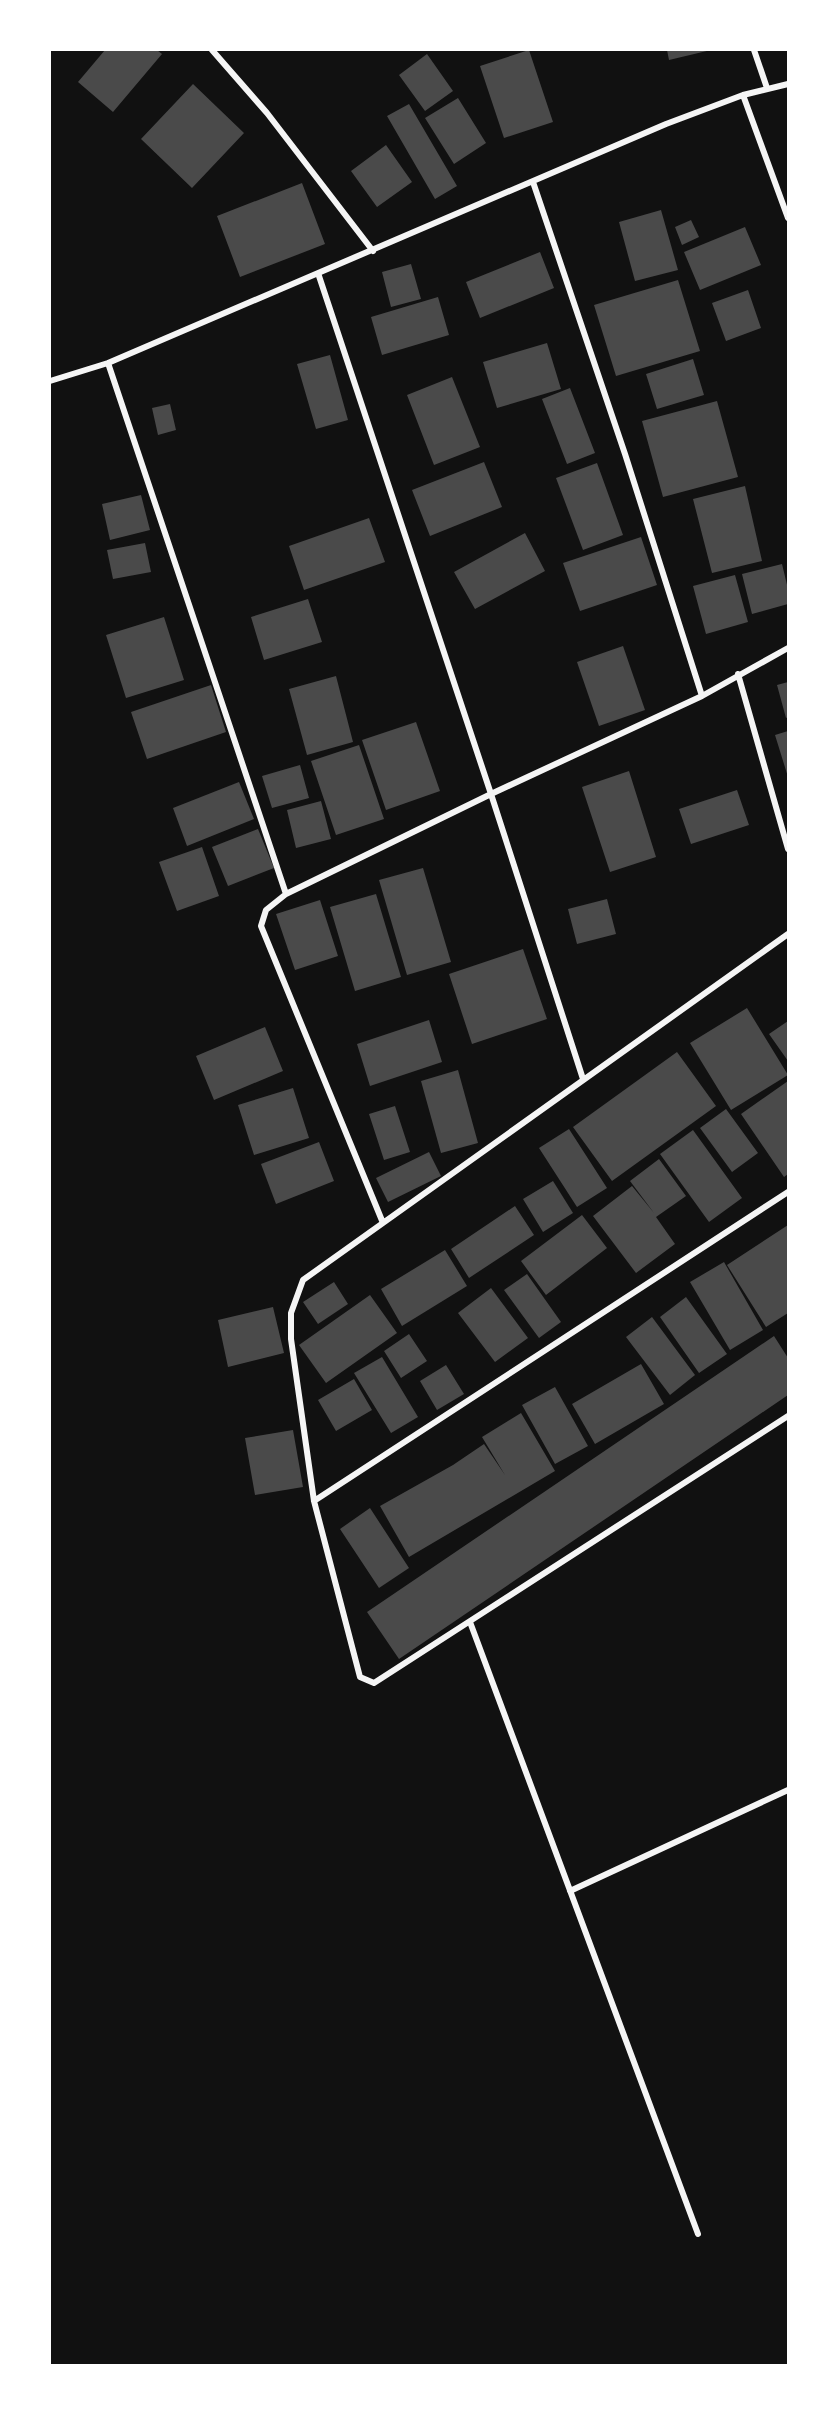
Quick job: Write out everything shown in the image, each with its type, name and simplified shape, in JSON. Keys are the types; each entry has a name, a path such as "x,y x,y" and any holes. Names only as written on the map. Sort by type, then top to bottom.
{"street":[{"path":"212,50 267,113 373,251"},
{"path":"754,50 767,88"},
{"path":"50,381 108,363 666,124 743,95 789,84"},
{"path":"743,95 789,218"},
{"path":"533,182 625,454 702,696"},
{"path":"318,273 492,794 583,1079"},
{"path":"108,363 286,894"},
{"path":"383,1223 261,926 266,910 286,894 702,696 738,674 789,648"},
{"path":"738,674 789,849"},
{"path":"789,934 303,1280 291,1313 291,1339 314,1501 360,1677 374,1683 789,1416"},
{"path":"314,1501 789,1192"},
{"path":"470,1622 698,2234"},
{"path":"570,1891 789,1790"}],"building":[{"path":"105,50 157,50 162,54 113,112 78,82"},
{"path":"529,50 553,122 504,138 480,66"},
{"path":"667,50 711,50 669,60"},
{"path":"427,54 453,91 425,111 399,75"},
{"path":"193,84 244,133 192,188 141,139"},
{"path":"458,98 486,143 454,164 425,118"},
{"path":"409,104 457,186 435,199 387,116"},
{"path":"386,145 412,182 377,207 351,171"},
{"path":"302,183 325,244 240,277 217,216"},
{"path":"661,210 678,270 635,281 619,222"},
{"path":"691,220 699,237 682,245 675,227"},
{"path":"745,227 761,265 700,290 684,252"},
{"path":"540,252 554,288 480,318 466,282"},
{"path":"411,264 421,299 391,307 382,272"},
{"path":"678,280 700,351 616,376 594,305"},
{"path":"748,290 761,328 726,341 712,303"},
{"path":"438,297 449,335 382,355 371,317"},
{"path":"547,343 561,389 497,408 483,362"},
{"path":"330,355 348,420 316,429 297,364"},
{"path":"693,359 704,395 657,409 646,374"},
{"path":"452,377 480,447 434,465 407,395"},
{"path":"570,388 595,453 567,464 542,399"},
{"path":"717,401 738,477 663,497 642,421"},
{"path":"170,404 176,430 158,435 152,408"},
{"path":"484,462 502,507 430,536 412,490"},
{"path":"597,463 623,535 583,550 556,478"},
{"path":"745,486 762,561 712,573 693,499"},
{"path":"141,495 150,530 110,540 102,504"},
{"path":"369,518 385,562 304,590 289,546"},
{"path":"525,533 545,571 475,609 454,572"},
{"path":"641,537 657,585 580,611 563,563"},
{"path":"145,543 151,572 113,579 107,550"},
{"path":"782,564 788,589 788,604 752,614 742,574"},
{"path":"735,575 748,622 706,634 693,586"},
{"path":"308,599 322,642 264,660 251,617"},
{"path":"164,617 184,680 126,698 106,635"},
{"path":"623,646 645,710 599,726 577,662"},
{"path":"336,676 353,742 307,755 289,689"},
{"path":"788,682 788,717 786,718 777,685"},
{"path":"211,685 226,732 147,759 131,712"},
{"path":"416,722 440,791 386,810 362,740"},
{"path":"788,731 788,777 775,735"},
{"path":"359,745 384,819 336,835 311,761"},
{"path":"300,765 309,798 272,808 262,776"},
{"path":"629,771 656,857 610,872 582,787"},
{"path":"239,782 254,819 187,846 173,808"},
{"path":"737,790 749,825 691,844 679,809"},
{"path":"321,801 331,839 296,848 287,810"},
{"path":"258,829 274,868 228,886 212,847"},
{"path":"202,847 219,896 177,911 159,862"},
{"path":"423,868 451,962 407,975 379,880"},
{"path":"376,894 401,977 355,991 330,907"},
{"path":"607,899 616,934 577,944 568,909"},
{"path":"320,900 338,956 295,970 276,914"},
{"path":"523,949 547,1019 472,1044 449,974"},
{"path":"747,1008 788,1075 731,1110 690,1043"},
{"path":"429,1020 442,1062 370,1086 357,1044"},
{"path":"788,1021 788,1061 769,1034"},
{"path":"265,1027 283,1071 214,1100 196,1056"},
{"path":"677,1052 716,1106 612,1181 573,1127"},
{"path":"458,1070 478,1143 441,1153 421,1081"},
{"path":"788,1081 788,1174 784,1177 741,1114"},
{"path":"293,1088 309,1138 254,1155 238,1105"},
{"path":"395,1106 410,1152 384,1160 369,1114"},
{"path":"726,1109 758,1153 732,1172 700,1128"},
{"path":"569,1129 607,1188 577,1207 539,1148"},
{"path":"693,1130 742,1198 709,1222 660,1154"},
{"path":"319,1142 334,1181 276,1204 261,1164"},
{"path":"429,1152 441,1176 388,1202 376,1178"},
{"path":"659,1159 686,1196 656,1217 675,1244 636,1273 593,1216 632,1186 654,1213 630,1181"},
{"path":"553,1181 573,1213 543,1232 523,1199"},
{"path":"515,1206 534,1235 469,1278 451,1249"},
{"path":"582,1215 607,1248 546,1295 521,1261"},
{"path":"788,1225 788,1313 766,1327 727,1265"},
{"path":"445,1250 467,1286 402,1326 381,1289"},
{"path":"724,1262 763,1330 730,1350 690,1282"},
{"path":"527,1274 561,1322 539,1338 504,1290"},
{"path":"334,1282 348,1304 318,1324 303,1302"},
{"path":"491,1288 528,1338 495,1362 458,1313"},
{"path":"370,1295 397,1333 326,1383 299,1345"},
{"path":"686,1297 727,1354 699,1373 660,1317"},
{"path":"273,1307 284,1353 228,1367 218,1320"},
{"path":"652,1317 695,1375 670,1395 626,1337"},
{"path":"409,1334 427,1361 401,1378 384,1351"},
{"path":"774,1336 788,1358 788,1395 399,1659 367,1612"},
{"path":"382,1357 418,1417 391,1433 354,1373"},
{"path":"641,1364 664,1404 595,1444 572,1404"},
{"path":"446,1365 464,1394 437,1410 420,1381"},
{"path":"354,1379 372,1410 336,1431 318,1400"},
{"path":"555,1387 588,1446 555,1464 522,1405"},
{"path":"521,1413 555,1471 409,1557 380,1506 453,1465 484,1444 505,1475 482,1437"},
{"path":"293,1430 303,1487 255,1495 245,1438"},
{"path":"370,1508 409,1568 379,1588 340,1529"}]}
